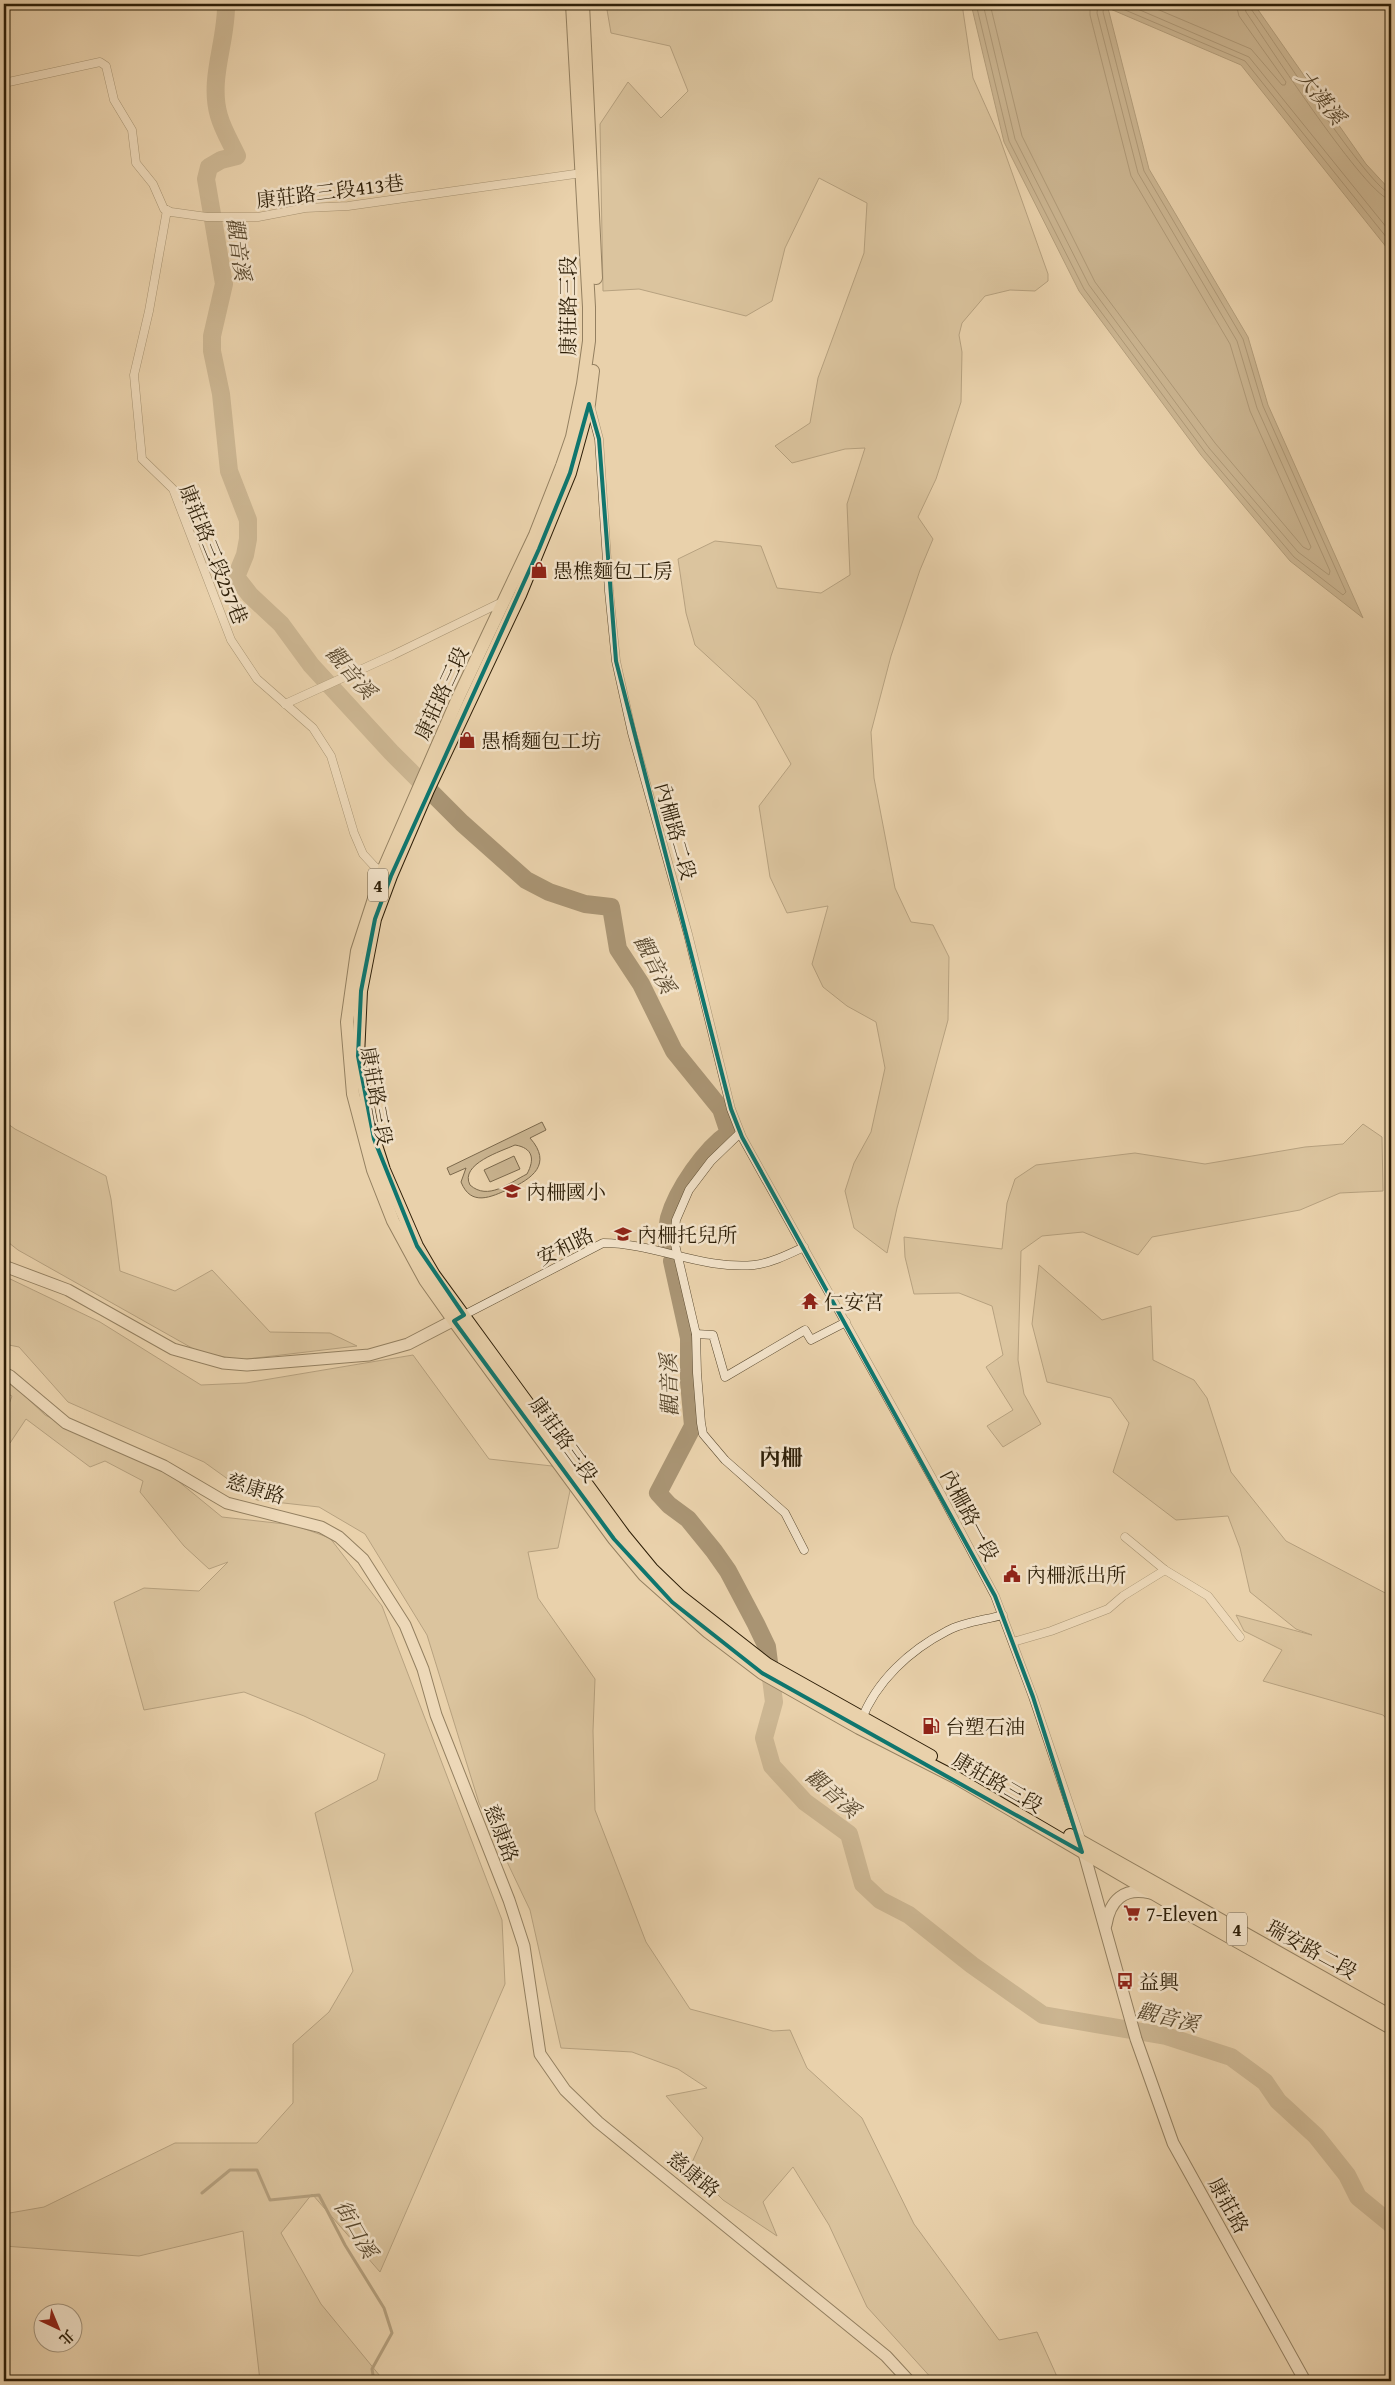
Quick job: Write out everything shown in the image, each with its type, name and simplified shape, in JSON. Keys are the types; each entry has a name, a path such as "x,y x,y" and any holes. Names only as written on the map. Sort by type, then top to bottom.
{"main road":[{"name":"康莊路三段","path":"572,4 589,307 589,341 583,384 572,437 535,534 502,602 383,871 357,951 347,1022 353,1094 373,1170 393,1221 425,1280 459,1318 624,1535 652,1569 680,1596 755,1661 955,1778 1082,1847"},
{"name":"康莊路三段","path":"459,1318 417,1246 384,1170 371,1123 358,1056 361,991 375,919 391,876 539,549 570,473 589,404 598,329 583,4"},
{"name":"4","path":"1082,1847 1151,1893"},
{"name":"瑞安路二段","path":"1082,1847 1391,2016"},
{"name":"瑞安路二段","path":"1151,1893 1391,2028"}],"street":[{"path":"4,83 100,62 106,66 114,100 132,130 136,163 152,184 159,200 167,210"},
{"name":"康莊路三段413巷","path":"167,210 207,217 258,217 305,208 348,206 582,173"},
{"name":"康莊路三段257巷","path":"167,210 149,312 134,375 142,459 173,489 231,640 257,679 312,728 331,756 354,833 363,854 375,867 383,871"},
{"name":"內柵路二段","path":"589,404 599,439 609,591 616,661 632,733 688,934 731,1109 740,1133 804,1247"},
{"path":"285,704 393,655 502,602"},
{"path":"740,1133 712,1161 689,1190 676,1220 674,1240 696,1334 699,1405 704,1434 725,1460 785,1513 804,1550"},
{"name":"安和路","path":"459,1318 603,1243 619,1243 735,1266 756,1265 804,1247"},
{"name":"內柵路一段","path":"804,1247 963,1533 995,1596 1082,1847"},
{"path":"4,1266 68,1290 173,1349 222,1363 247,1365 369,1355 408,1344 459,1318"},
{"path":"696,1334 713,1335 725,1377 805,1330 811,1340 846,1322"},
{"name":"慈康路","path":"4,1373 66,1423 164,1466 227,1503 321,1527 339,1537 363,1559 405,1625 422,1669 436,1715 508,1900 524,1946 540,2054 554,2076 565,2090 598,2122 886,2356 909,2381"},
{"path":"1125,1537 1165,1570 1208,1596 1240,1638"},
{"path":"1012,1642 1051,1632 1108,1609 1123,1596 1165,1570"},
{"path":"860,1723 877,1689 908,1656 948,1630 1003,1616"},
{"path":"1082,1847 1106,1927"},
{"path":"1106,1927 1108,1916 1114,1903 1124,1894 1138,1890 1151,1893"},
{"name":"康莊路","path":"1106,1927 1136,2039 1173,2143 1305,2381"}],"highlighted area":[{"path":"589,404 599,439 616,661 731,1109 742,1137 995,1596 1033,1697 1082,1852 762,1673 672,1602 614,1539 454,1321 464,1315 417,1246 374,1139 358,1056 361,991 375,919 391,876 539,549 570,473"}],"shaded area":[{"path":"606,4 962,4 973,78 999,136 1048,274 1048,281 1035,291 1010,290 985,296 962,323 959,335 962,352 961,402 936,479 918,517 933,539 920,570 891,656 871,732 874,778 895,888 911,922 933,925 949,957 948,1020 897,1208 887,1253 854,1228 845,1191 854,1163 871,1132 885,1068 876,1022 847,1006 823,987 812,964 828,906 787,913 770,877 759,806 791,764 756,701 695,645 686,613 678,559 715,541 761,546 777,588 821,593 850,575 847,504 865,448 845,449 792,463 775,446 810,423 818,378 864,253 867,203 819,178 785,248 772,301 746,316 639,289 603,291 600,124 628,82 661,118 688,91 670,46 611,33"},
{"path":"4,1121 15,1129 106,1176 111,1199 120,1271 175,1291 212,1270 270,1332 330,1333 357,1346 239,1360 199,1352 18,1250 4,1239"},
{"path":"542,1122 546,1130 530,1138 537,1147 540,1156 537,1170 517,1185 495,1195 482,1198 470,1195 461,1182 466,1168 450,1175 447,1168","holes":["515,1145 521,1146 531,1155 530,1169 527,1174 506,1186 491,1191 484,1191 470,1185 468,1177 476,1165 484,1159"]},
{"path":"1363,1124 1382,1137 1383,1191 1340,1193 1300,1210 1152,1237 1138,1255 1083,1232 1042,1236 1021,1251 1018,1360 1024,1394 1041,1424 1003,1447 987,1426 1013,1410 986,1367 1003,1355 992,1306 959,1293 914,1294 905,1257 904,1237 1002,1249 1007,1203 1015,1179 1036,1165 1135,1153 1205,1164 1305,1147 1343,1144"},
{"path":"514,1156 520,1169 490,1182 484,1170"},
{"path":"1039,1265 1102,1320 1151,1306 1153,1360 1194,1380 1207,1398 1231,1472 1286,1541 1391,1596 1391,1724 1383,1715 1263,1681 1282,1650 1244,1631 1236,1615 1312,1635 1296,1629 1250,1592 1240,1548 1228,1516 1176,1520 1113,1472 1129,1423 1111,1398 1047,1382 1032,1324"},
{"path":"4,1276 100,1322 201,1385 246,1383 413,1355 489,1459 552,1466 571,1486 558,1548 528,1552 538,1598 595,1679 593,1731 595,1810 646,1942 690,2009 773,2031 790,2030 807,2068 862,2118 914,2224 999,2340 1037,2332 1059,2381 934,2381 867,2307 829,2225 793,2167 763,2202 777,2236 723,2200 690,2167 703,2138 666,2096 707,2088 678,2069 632,2052 561,2048 530,1910 479,1803 427,1635 365,1534 319,1507 257,1500 204,1462 68,1402 19,1347 4,1344"},
{"path":"4,1376 45,1415 116,1450 167,1472 222,1517 294,1525 330,1538 382,1606 502,1920 505,1984 380,2272 312,2194 281,2233 321,2304 380,2376 381,2381 260,2381 243,2231 139,2256 4,2246 4,2214 44,2207 175,2143 257,2143 293,2103 293,2044 329,2012 353,1971 315,1813 377,1780 385,1754 304,1716 244,1692 144,1710 114,1602 144,1588 199,1591 228,1562 209,1569 184,1546 140,1492 143,1481 105,1461 90,1467 26,1419 10,1443 4,1425 12,1396 4,1392"}],"water":[{"path":"971,4 1254,4 1366,164 1391,191 1391,253 1241,65 1108,8 1149,169 1248,337 1268,405 1363,618 1290,561 1201,455 1079,291 1004,142"}],"waterway":[{"name":"觀音溪","path":"226,4 226,18 217,74 216,102 219,116 237,156 221,160 209,167 206,179 224,284 212,336 212,351 221,394 229,471 248,520 248,539 245,555 236,577 250,595 281,624 311,665 391,752 462,823 526,880 549,892 585,904 611,907 618,949 641,984 674,1051 721,1109 729,1133 711,1149 693,1171 678,1195 669,1218 667,1245"},
{"name":"觀音溪","path":"672,1261 689,1338 689,1382 693,1426 658,1493 669,1505 688,1519 714,1551 728,1571 767,1647 774,1702 764,1738 772,1766 805,1802 849,1834 863,1884 880,1900 909,1915 972,1965 1043,2015 1166,2036 1231,2057 1265,2082 1278,2101 1316,2136 1347,2175 1358,2197 1391,2224"},
{"name":"街口溪","path":"202,2193 230,2170 257,2170 270,2200 319,2195 345,2245 384,2308 392,2333 372,2369 374,2381"}],"place":[{"name":"愚樵麵包工房","path":"539,570"},
{"name":"愚橋麵包工坊","path":"467,740"},
{"name":"內柵國小","path":"512,1191"},
{"name":"內柵托兒所","path":"623,1234"},
{"name":"仁安宮","path":"810,1301"},
{"name":"內柵派出所","path":"1012,1574"},
{"name":"台塑石油","path":"931,1726"},
{"name":"7-Eleven","path":"1132,1913"},
{"name":"益興","path":"1125,1981"}],"district":[{"name":"內柵","path":"781,1457"}],"water label":[{"name":"大漢溪","path":"1321,97"}]}
